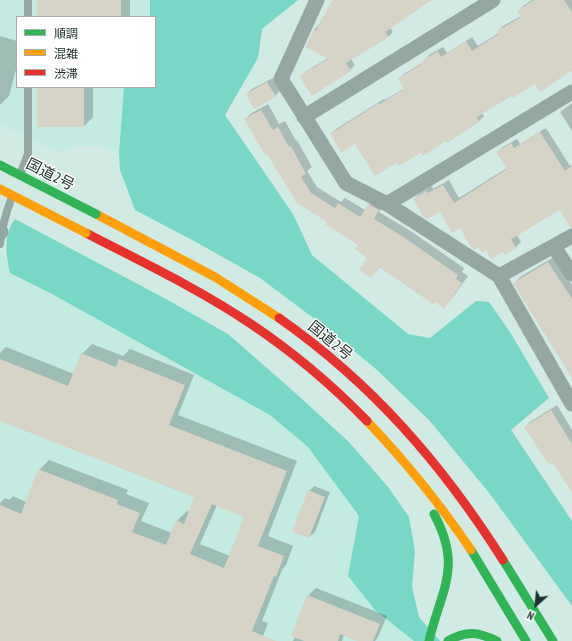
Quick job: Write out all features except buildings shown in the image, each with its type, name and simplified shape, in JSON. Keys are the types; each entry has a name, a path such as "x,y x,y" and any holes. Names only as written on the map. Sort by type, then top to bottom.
{"highway":[{"name":"国道2号","path":"0,165 222,281 252,300 310,341 338,364 391,414 439,468 524,582 556,638"},
{"path":"0,190 210,298 268,335 303,362 337,392 377,432 421,484 465,541 488,576 526,641"},
{"path":"303,362 367,429 415,486 428,504 442,528 447,546 449,565 446,584 432,625 429,641"},
{"path":"448,641 456,636 470,632 485,635 497,641"}],"street":[{"path":"317,0 281,79 304,117 346,183 387,204 499,276 572,404"},
{"path":"304,117 493,0"},
{"path":"387,204 572,92"},
{"path":"499,276 572,236"},
{"path":"554,247 572,274"}],"lane":[{"path":"28,0 28,16"},
{"path":"0,236 5,214 28,154 28,88"}],"shaded area":[{"path":"0,0 150,0 150,16 16,16 16,88 124,88 119,153 101,146 77,146 59,153 0,124"},
{"path":"0,250 5,253 10,273 52,294 270,415 308,447 359,516 348,576 414,641 0,641"}],"green space":[{"path":"150,0 298,0 262,29 258,58 225,115 293,214 312,255 408,334 430,338 476,301 489,302 510,332 549,398 511,430 572,521 572,606 490,494 429,420 377,370 324,326 260,278 135,210 120,170 119,153 124,88 156,88 156,16 150,16"},
{"path":"15,219 166,299 228,334 349,442 388,487 409,517 415,551 412,587 419,617 440,641 414,641 375,610 348,576 359,516 308,447 270,415 52,294 10,273 6,245 11,225"}],"traffic: fast":[{"path":"0,165 96,214"},
{"path":"429,641 444,592 448,564 447,549 443,533 434,514"},
{"path":"471,550 526,641"},
{"path":"503,560 553,641"},
{"path":"448,641 455,637 467,634 478,634 497,641"}],"traffic: slow":[{"path":"0,189 86,233"},
{"path":"96,214 215,277 279,318"},
{"path":"367,421 422,483 471,550"}],"traffic: jam":[{"path":"86,233 191,287 251,324 312,370 367,421"},
{"path":"279,318 313,343 345,370 375,398 403,428 455,491 503,560"}]}
